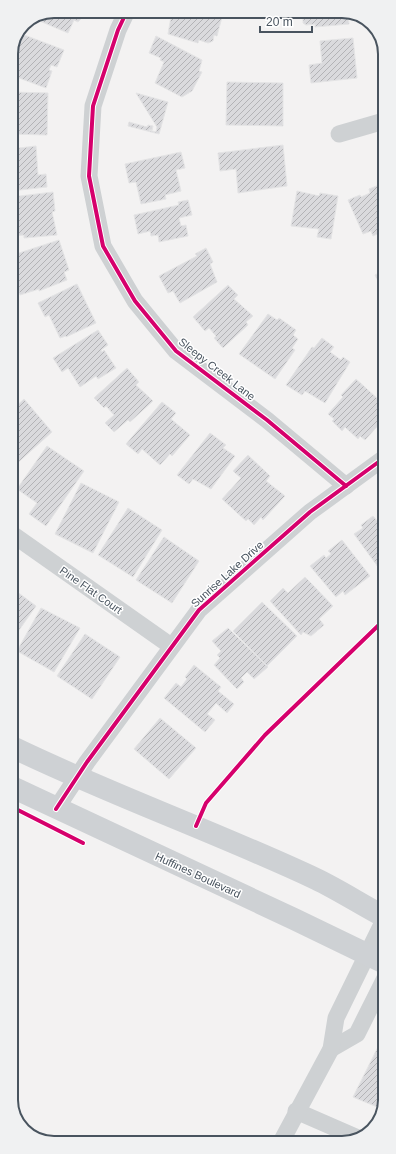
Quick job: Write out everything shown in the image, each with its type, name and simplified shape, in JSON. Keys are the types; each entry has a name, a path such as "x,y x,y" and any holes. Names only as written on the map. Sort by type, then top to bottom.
{"main road":[{"path":"18,750 76,778 203,829 317,880 378,914"},
{"name":"Huffines Boulevard","path":"18,790 376,959"}],"street":[{"name":"Sleepy Creek Lane","path":"124,18 118,30 93,106 89,176 103,246 135,301 176,351 267,420 346,486"},
{"path":"340,134 378,123"},
{"name":"Sunrise Lake Drive","path":"56,809 76,778 171,646 199,610 310,512 378,462"},
{"name":"Pine Flat Court","path":"18,538 171,646"},
{"path":"284,1136 296,1111 331,1049 336,1018 376,959"},
{"path":"331,1049 357,1034 378,992"},
{"path":"296,1111 351,1135"}],"building":[{"path":"54,18 82,18 78,22 74,20 68,33 40,21"},
{"path":"171,18 222,18 217,36 214,35 213,41 208,43 199,40 198,43 168,34"},
{"path":"303,18 344,18 349,19 349,24 315,27 315,24 306,25 303,23"},
{"path":"24,35 64,50 57,67 51,65 49,70 52,71 46,88 18,78 18,54"},
{"path":"156,36 202,60 199,71 202,72 192,91 182,97 155,83 164,62 160,60 161,58 149,53"},
{"path":"353,38 357,78 311,83 309,65 322,63 320,41"},
{"path":"227,82 283,83 283,126 226,125"},
{"path":"18,92 48,93 47,135 18,134"},
{"path":"136,93 168,102 159,134 128,126 129,122 147,127 148,125 153,126 152,130 149,130 156,132 157,127"},
{"path":"283,145 287,186 238,193 236,169 220,171 218,153"},
{"path":"36,146 38,175 46,174 47,187 18,190 18,148"},
{"path":"181,152 185,168 176,170 181,191 165,195 166,199 141,204 136,182 129,183 125,164"},
{"path":"378,185 378,234 373,236 371,231 363,234 348,200 370,193 369,189"},
{"path":"297,191 319,196 320,193 338,196 331,239 317,237 319,229 291,226"},
{"path":"53,192 55,211 52,212 57,235 24,238 24,235 18,235 18,196"},
{"path":"188,200 192,215 179,218 181,226 186,225 188,236 159,242 158,235 151,236 150,231 138,234 134,215 179,205 178,202"},
{"path":"59,240 69,270 64,272 67,280 39,291 39,289 20,295 18,289 18,253"},
{"path":"206,248 213,262 210,264 217,282 180,303 173,291 168,293 159,276 197,256 195,254"},
{"path":"378,273 378,281 375,275"},
{"path":"77,284 96,323 66,337 60,338 49,315 45,317 38,303"},
{"path":"228,285 238,295 234,299 253,316 246,322 248,325 223,348 214,338 216,336 209,328 205,331 193,317"},
{"path":"268,314 277,320 279,318 296,330 293,335 298,339 292,348 295,350 275,379 239,354"},
{"path":"98,330 108,345 101,350 102,352 104,350 116,368 98,379 96,376 80,387 68,368 62,372 53,358"},
{"path":"322,338 334,347 330,352 341,360 343,357 350,362 325,403 305,391 302,395 286,385 312,347 314,348"},
{"path":"127,368 139,382 136,385 153,401 130,422 128,420 114,432 105,423 114,415 106,406 104,408 94,398"},
{"path":"356,379 378,399 378,426 365,440 360,436 358,439 345,427 342,431 332,421 334,419 328,414 343,397 341,395"},
{"path":"24,399 52,432 18,463 18,404"},
{"path":"162,402 176,413 171,419 190,435 172,456 170,454 160,465 142,449 138,454 126,444"},
{"path":"210,433 226,445 223,448 235,456 211,489 193,479 189,484 177,475"},
{"path":"47,446 84,471 46,526 29,514 37,503 18,490"},
{"path":"248,455 270,476 266,481 285,496 263,520 261,517 254,525 248,519 246,521 222,499 241,478 233,471"},
{"path":"81,483 119,502 93,553 55,534"},
{"path":"128,508 162,530 133,577 98,555"},
{"path":"373,516 378,522 378,567 354,534 363,528 361,525"},
{"path":"164,537 199,561 172,603 136,580"},
{"path":"342,540 370,576 345,595 343,591 336,597 310,566 324,555 326,558 331,554 328,551"},
{"path":"305,577 333,606 319,619 324,625 311,636 303,632 301,635 270,601 283,588 288,593"},
{"path":"18,592 36,606 18,632"},
{"path":"262,602 297,636 267,666 233,631"},
{"path":"41,608 80,628 54,672 18,652"},
{"path":"228,628 268,667 254,679 247,672 241,678 244,682 237,689 214,665 220,658 217,655 221,651 212,641"},
{"path":"85,634 120,657 92,699 57,676"},
{"path":"194,665 221,687 218,691 234,704 227,713 216,703 207,714 215,720 205,732 164,698 176,683 181,687 187,679 185,677"},
{"path":"160,718 196,748 169,779 134,749"},
{"path":"378,1047 377,1107 353,1097"}],"cycle path":[{"path":"124,18 118,30 93,106 89,176 103,246 135,301 176,351 267,420 346,486"},
{"path":"56,809 87,762 199,610 310,512 378,462"},
{"path":"196,826 206,803 265,735 378,626"},
{"path":"18,810 83,843"}]}
